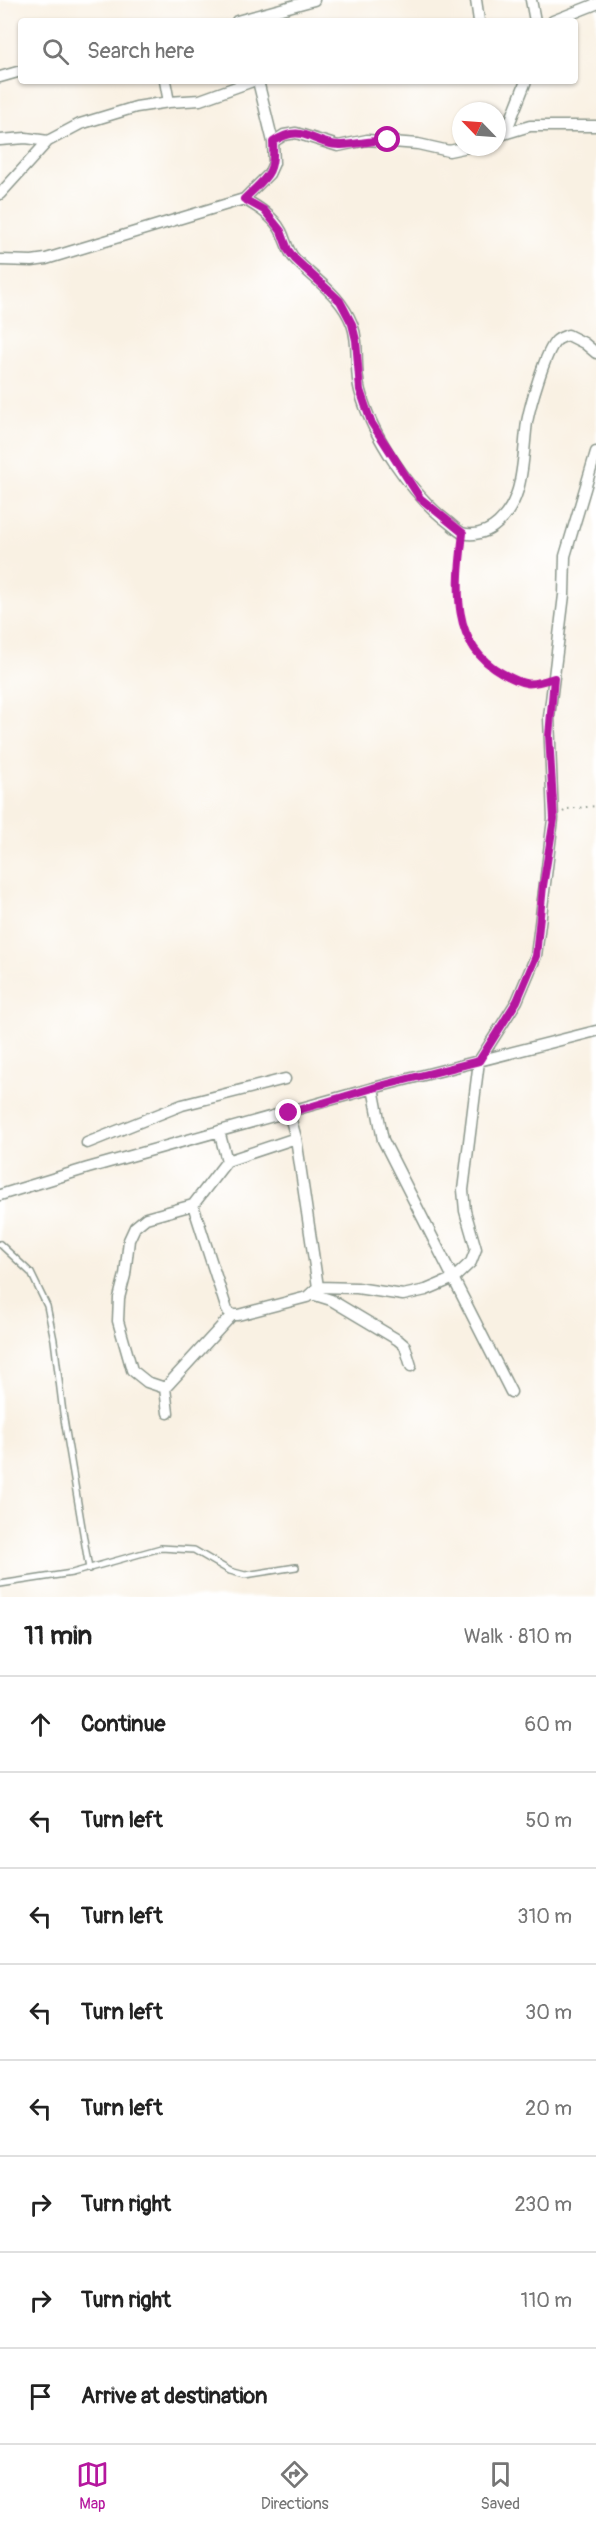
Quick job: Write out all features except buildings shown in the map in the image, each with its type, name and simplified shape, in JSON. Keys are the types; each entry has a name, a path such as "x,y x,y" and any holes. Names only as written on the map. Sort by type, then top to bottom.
{"street":[{"path":"249,18 314,0"},
{"path":"476,0 479,18"},
{"path":"531,0 534,18"},
{"path":"561,18 596,4"},
{"path":"0,77 18,73"},
{"path":"166,84 169,102"},
{"path":"0,194 48,141 80,124 136,107 200,100 245,84"},
{"path":"0,260 46,259 244,199 269,174 274,163 273,142 259,84"},
{"path":"506,125 525,84"},
{"path":"506,133 531,126 596,126"},
{"path":"273,142 284,135 296,133 338,146 367,140 418,144 452,150"},
{"path":"0,140 26,138 48,141"},
{"path":"244,199 264,210 281,231 288,250 295,259 340,301 352,324 356,340 360,390 371,422 420,498 463,533 481,534 498,523 508,509 523,471 527,421 534,395 549,350 557,339 568,335 584,343 596,353"},
{"path":"168,1413 165,1388 232,1315 306,1297 315,1290 357,1288 403,1295 426,1290 454,1278 471,1262 476,1249 465,1211 463,1190 479,1061 517,1001 536,956 543,886 554,819 549,736 566,556 593,476 596,452"},
{"path":"0,1195 88,1167 373,1088 596,1031"},
{"path":"87,1143 182,1105 285,1079"},
{"path":"373,1088 383,1140 511,1392"},
{"path":"289,1113 296,1138 315,1290"},
{"path":"219,1131 227,1161"},
{"path":"165,1388 147,1382 132,1370 118,1321 119,1298 125,1275 129,1240 135,1227 146,1218 193,1205 227,1161 296,1138"},
{"path":"193,1205 227,1310 232,1315"},
{"path":"315,1290 398,1340 405,1346 411,1366"}],"lane":[{"path":"0,1244 31,1273 47,1306 89,1569"},
{"path":"0,1584 89,1569 161,1548 178,1547 194,1550 230,1571 245,1575 296,1567"}],"path":[{"path":"463,533 459,607 462,626 472,646 492,668 519,683 532,685 554,678"},
{"path":"554,819 567,809 596,806"}],"route":[{"path":"289,1113 373,1088 479,1061 517,1001 536,956 543,886 554,819 549,717 554,678 532,685 519,683 492,668 481,659 472,646 462,626 459,607 463,533 420,498 371,422 360,390 356,340 352,324 340,301 295,259 288,250 281,231 264,210 244,199 269,174 274,163 273,142 284,135 296,133 338,146 367,140 388,140"}]}
